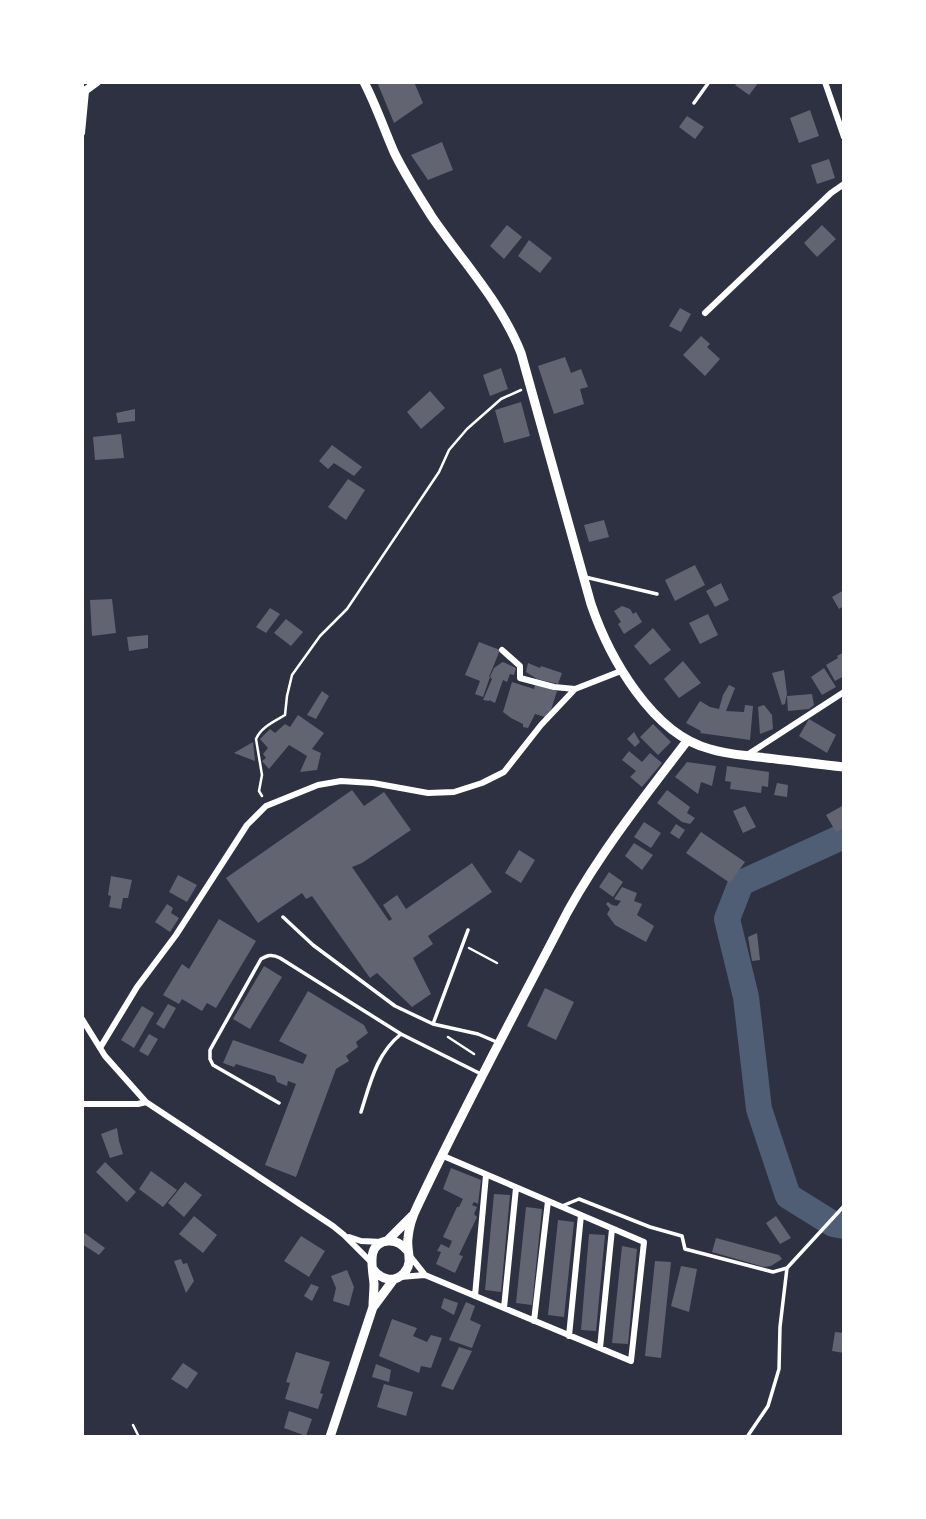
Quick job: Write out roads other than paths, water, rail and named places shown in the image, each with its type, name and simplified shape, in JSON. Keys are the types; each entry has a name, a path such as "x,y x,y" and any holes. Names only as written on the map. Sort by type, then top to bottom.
{"main road":[{"path":"364,82 394,152 411,182 433,218 486,290 504,318 521,353 599,629 621,671 659,717 687,741 709,749 844,767"},
{"path":"373,1307 408,1267 408,1240 413,1215 483,1074 587,876 687,741"},
{"path":"330,1437 373,1307 374,1250 413,1215"},
{"path":"385,1242 402,1244 408,1253"},
{"path":"372,1265 382,1278 397,1278"}],"street":[{"path":"82,133 84,92 97,82"},
{"path":"825,82 844,137"},
{"path":"705,313 844,184"},
{"path":"502,650 520,666 520,678 554,687 575,689"},
{"path":"100,1048 137,987 176,935 247,825 266,806 318,785 341,780 428,793 454,792 482,783 504,772 541,725 575,689 621,671"},
{"path":"747,755 844,692"},
{"path":"82,1019 105,1056 146,1102 344,1234 361,1241 385,1242"},
{"path":"82,1104 146,1102"},
{"path":"397,1278 425,1275 631,1361 644,1242 441,1156"},
{"path":"475,1296 486,1175"},
{"path":"504,1308 516,1188"},
{"path":"534,1321 548,1201"},
{"path":"569,1335 581,1215"},
{"path":"600,1348 612,1229"},
{"path":"344,1234 372,1265"},
{"path":"408,1253 425,1275"}],"lane":[{"path":"694,103 709,82"},
{"path":"583,577 657,594"},
{"path":"283,917 313,945 396,1006 433,1024 478,1034 499,1043"},
{"path":"433,1024 468,930"},
{"path":"279,1103 213,1065 210,1059 210,1051 216,1039 261,959 267,955 280,958 401,1034 483,1074"},
{"path":"361,1112 378,1061 392,1041 401,1034"},
{"path":"561,1206 579,1199 650,1227 682,1236 685,1249 773,1272 787,1268 844,1206"},
{"path":"747,1437 768,1406 779,1369 780,1326 787,1268"}],"waterway":[{"path":"844,836 741,883 727,919 746,997 759,1109 788,1196 833,1224 844,1226"}]}
